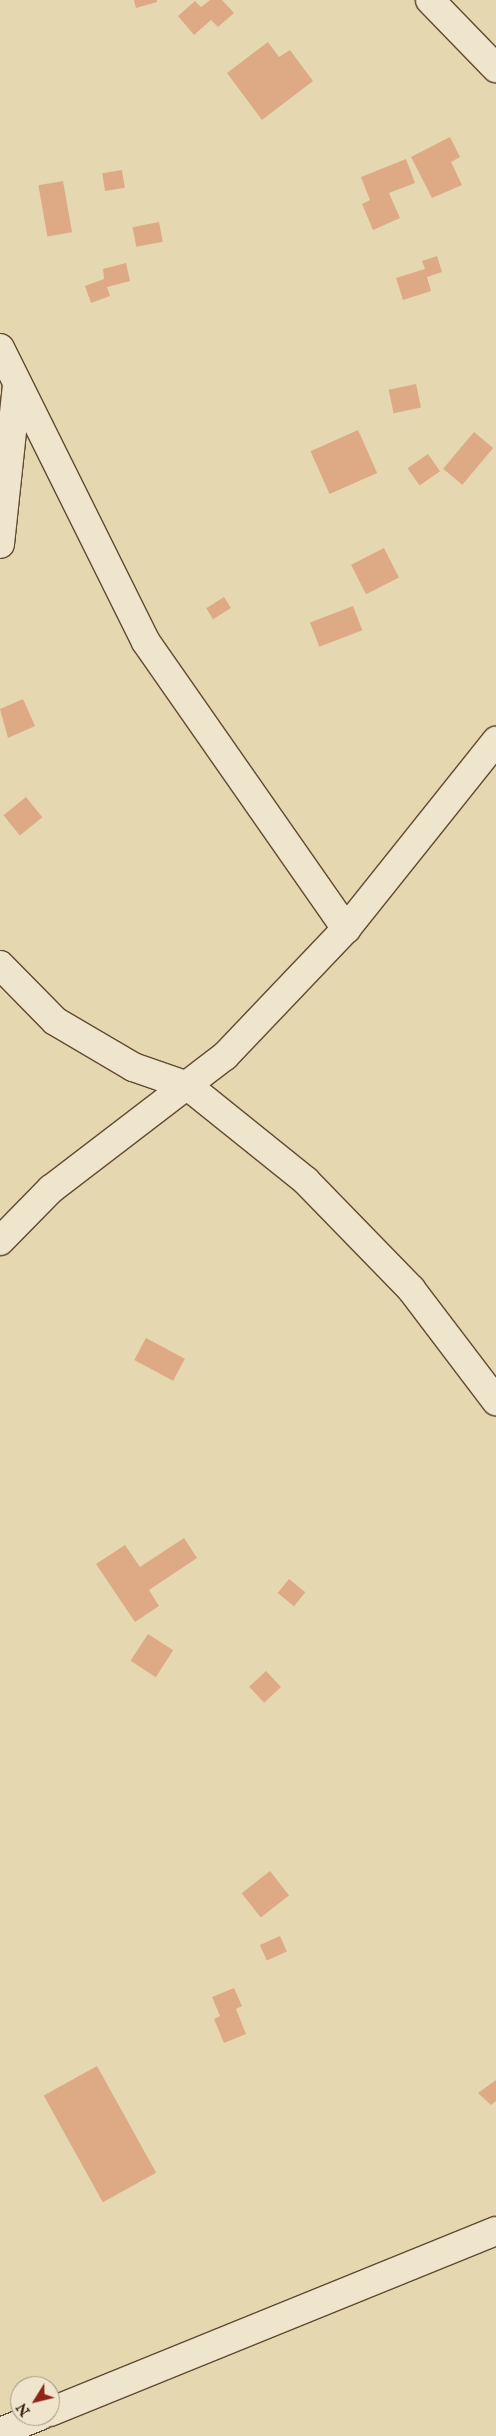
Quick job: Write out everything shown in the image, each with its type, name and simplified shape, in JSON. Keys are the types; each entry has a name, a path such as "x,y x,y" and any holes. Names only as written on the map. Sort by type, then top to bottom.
{"street":[{"path":"430,0 496,68"},
{"path":"0,348 146,642 346,929"},
{"path":"0,544 17,384"},
{"path":"0,1241 51,1188 188,1086 225,1056 346,929 496,741"},
{"path":"0,965 55,1021 133,1067 188,1086 306,1181 404,1282 496,1401"},
{"path":"60,2408 496,2231"},
{"path":"0,2432 15,2426"}],"building":[{"path":"134,0 157,0 157,2 136,8"},
{"path":"210,0 222,0 234,13 218,27 211,20 194,35 178,16 195,1 201,7"},
{"path":"268,42 279,57 290,50 313,81 262,120 227,73"},
{"path":"450,137 460,157 451,162 462,185 432,198 411,157"},
{"path":"406,159 415,183 389,193 400,218 373,230 362,204 370,200 361,177"},
{"path":"122,170 125,188 105,191 102,173"},
{"path":"63,181 72,232 47,237 38,185"},
{"path":"159,222 163,242 136,247 132,227"},
{"path":"437,256 442,272 427,277 431,291 403,300 396,278 425,269 422,261"},
{"path":"126,263 130,281 107,287 110,296 91,303 85,286 104,279 103,269"},
{"path":"416,384 421,407 394,413 389,390"},
{"path":"358,430 377,473 330,494 310,451"},
{"path":"474,432 493,448 462,485 443,469"},
{"path":"428,454 440,471 420,486 408,468"},
{"path":"384,548 399,577 366,594 351,565"},
{"path":"224,597 231,608 213,619 206,608"},
{"path":"353,606 362,630 319,647 310,622"},
{"path":"23,699 35,726 8,738 0,709"},
{"path":"26,797 42,817 20,835 3,815"},
{"path":"146,1338 185,1359 173,1381 134,1360"},
{"path":"184,1538 197,1558 149,1590 159,1606 135,1622 96,1564 125,1545 140,1567"},
{"path":"289,1579 305,1592 294,1606 278,1593"},
{"path":"148,1634 173,1650 156,1677 131,1661"},
{"path":"266,1671 281,1687 264,1703 249,1687"},
{"path":"270,1871 289,1895 261,1918 242,1893"},
{"path":"280,1936 287,1952 267,1960 260,1945"},
{"path":"234,1988 242,2006 236,2009 246,2034 224,2043 214,2019 220,2016 212,1997"},
{"path":"97,2066 156,2173 103,2202 44,2096"},
{"path":"496,2080 496,2101 491,2105 478,2093"}]}
